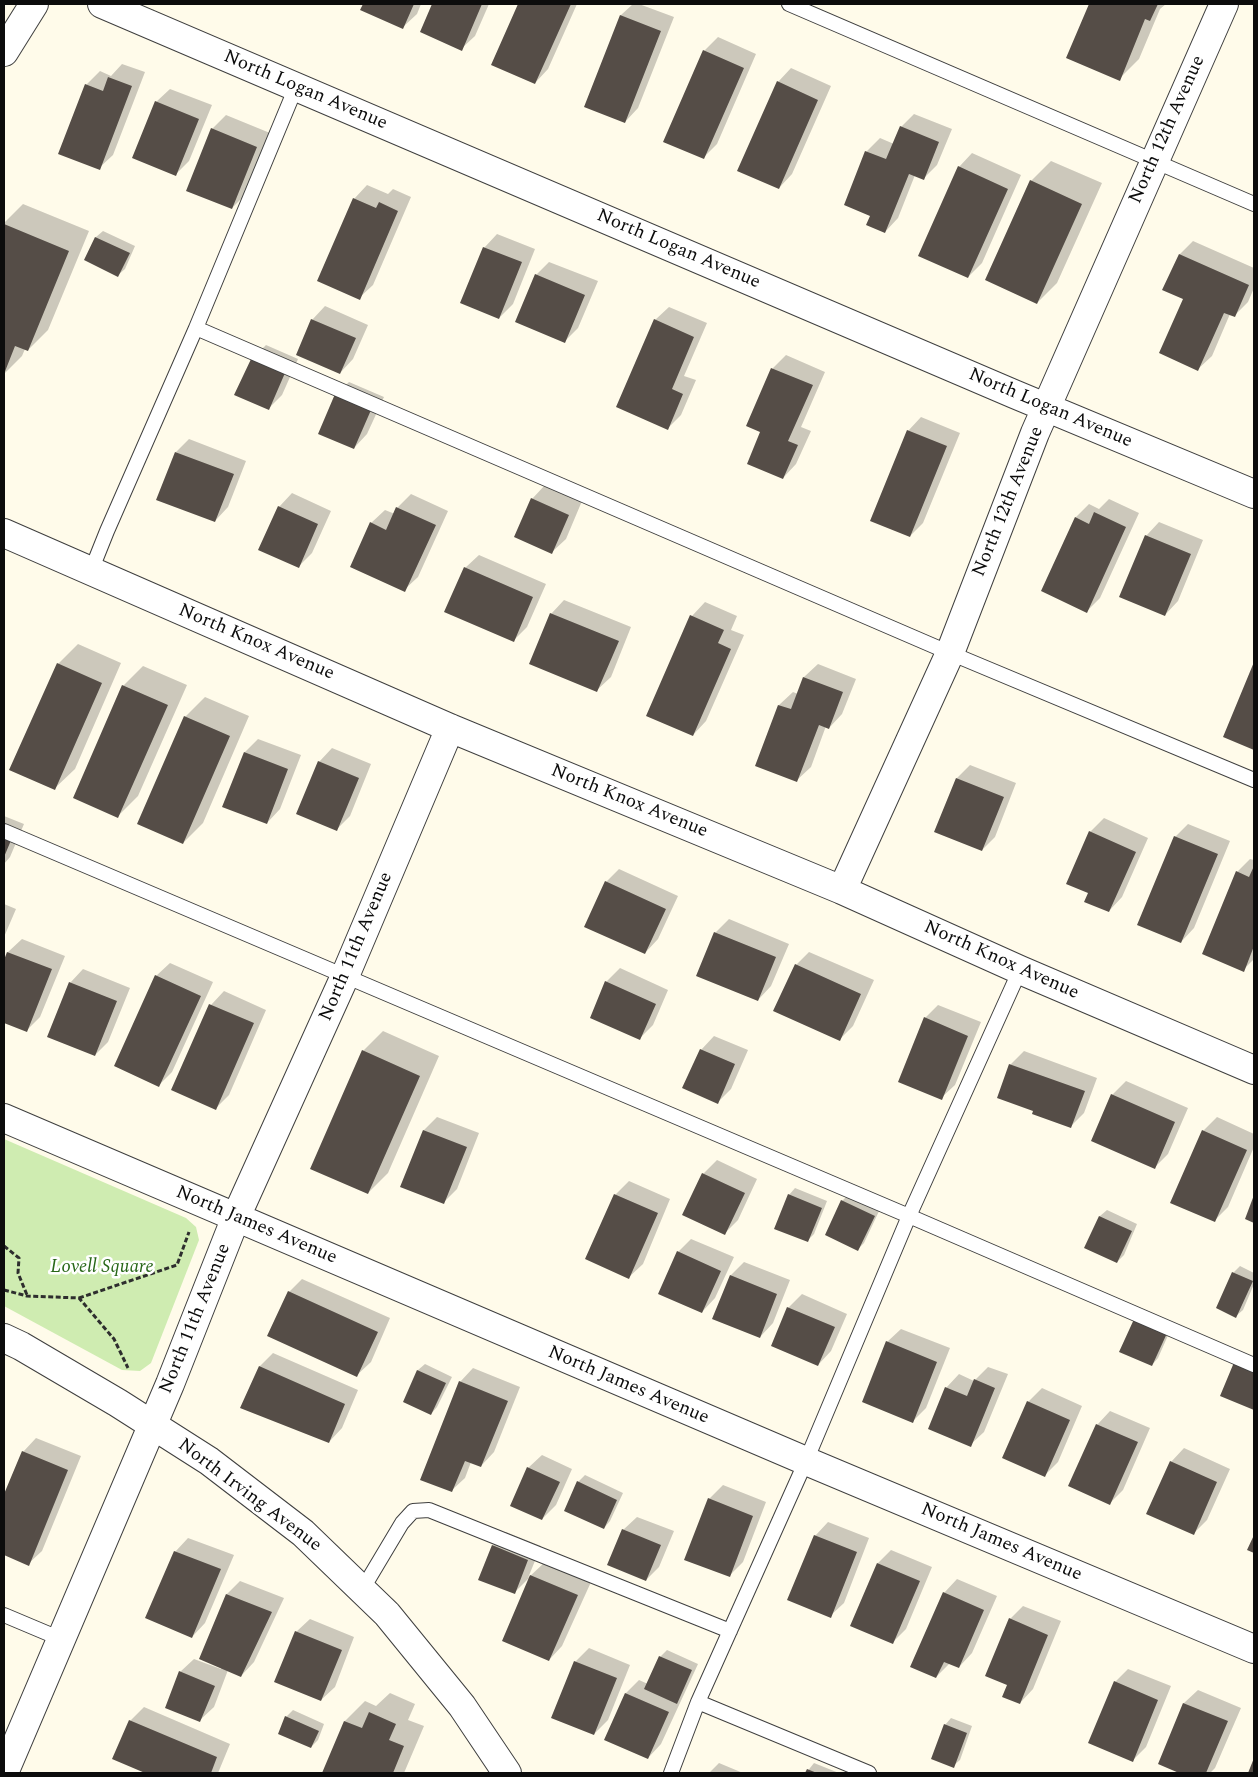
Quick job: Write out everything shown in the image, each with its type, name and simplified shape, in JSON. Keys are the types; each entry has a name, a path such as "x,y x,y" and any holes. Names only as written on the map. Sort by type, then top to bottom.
{"street":[{"path":"4,52 34,4"},
{"name":"North Logan Avenue","path":"102,4 1254,494"},
{"name":"North 12th Avenue","path":"842,890 950,653 1035,433 1224,4"},
{"name":"North Knox Avenue","path":"4,533 450,728 842,890 1020,970 1254,1070"},
{"name":"North 11th Avenue","path":"4,1773 152,1425 236,1217 345,976 450,728"},
{"name":"North James Avenue","path":"4,1118 806,1461 1254,1649"},
{"name":"North Irving Avenue","path":"4,1338 118,1403 209,1461 303,1533 387,1614 462,1706 507,1773"}],"lane":[{"path":"789,4 1254,204"},
{"path":"91,572 107,531 196,328 296,87"},
{"path":"196,328 950,653 1254,780"},
{"path":"4,831 1254,1365"},
{"path":"671,1773 698,1702 806,1461 909,1216 1020,970"},
{"path":"362,1590 402,1523 413,1511 429,1510 730,1631"},
{"path":"4,1615 61,1639"},
{"path":"698,1702 869,1773"}],"path":[{"path":"4,1290 27,1296 79,1298 177,1264 189,1232"},
{"path":"4,1246 19,1258 18,1273 27,1296"},
{"path":"79,1298 114,1339 128,1368"}],"green space":[{"name":"Lovell Square","path":"4,1139 186,1218 196,1227 199,1240 151,1363 140,1371 122,1370 4,1306"}],"building":[{"path":"363,4 414,4 403,29 360,10"},
{"path":"432,4 482,4 462,51 420,32"},
{"path":"518,4 571,4 535,84 491,65"},
{"path":"1089,4 1158,4 1150,21 1145,19 1120,81 1066,58"},
{"path":"620,15 661,31 625,123 584,107"},
{"path":"703,50 744,68 704,159 663,142"},
{"path":"108,77 132,86 100,170 58,154 85,84 103,91"},
{"path":"777,81 818,100 779,189 737,171"},
{"path":"155,101 199,119 176,176 132,158"},
{"path":"900,126 939,142 924,180 909,174 885,233 866,225 870,216 844,205 865,151 886,159"},
{"path":"211,128 257,147 232,209 186,191"},
{"path":"958,166 1008,189 968,278 918,256"},
{"path":"1030,180 1082,204 1037,304 985,280"},
{"path":"353,198 376,208 379,202 398,211 360,300 317,281"},
{"path":"4,224 69,251 28,351 15,346 4,374"},
{"path":"95,237 130,253 118,277 84,260"},
{"path":"483,247 522,262 499,319 460,303"},
{"path":"1179,254 1249,285 1235,317 1224,313 1198,371 1159,353 1183,299 1162,290"},
{"path":"535,274 585,295 565,343 515,322"},
{"path":"311,319 356,338 340,374 296,355"},
{"path":"654,319 694,337 672,389 683,394 668,430 616,407"},
{"path":"252,357 285,373 269,410 234,395"},
{"path":"771,368 813,385 788,441 798,445 783,479 747,464 760,432 746,426"},
{"path":"335,394 371,410 354,449 318,434"},
{"path":"907,430 947,446 910,537 870,521"},
{"path":"175,452 234,474 215,522 156,500"},
{"path":"531,498 569,515 552,554 514,537"},
{"path":"278,506 318,524 299,568 258,550"},
{"path":"396,507 436,525 405,592 350,567 370,522 386,530"},
{"path":"1094,512 1126,527 1087,613 1041,591 1075,517 1089,524"},
{"path":"1145,535 1191,554 1165,616 1119,597"},
{"path":"464,567 533,597 514,642 444,612"},
{"path":"550,613 619,641 597,692 529,664"},
{"path":"690,615 724,630 718,643 731,649 693,736 646,716"},
{"path":"1254,662 1254,750 1223,737"},
{"path":"57,663 102,683 55,790 9,770"},
{"path":"803,677 843,692 829,729 819,725 797,782 755,766 778,705 791,709"},
{"path":"122,685 168,705 118,818 73,798"},
{"path":"184,716 230,736 183,844 137,824"},
{"path":"244,752 288,769 267,824 222,807"},
{"path":"318,761 359,778 337,831 296,814"},
{"path":"956,778 1004,797 982,851 934,832"},
{"path":"1089,831 1136,852 1109,912 1084,902 1088,893 1066,884"},
{"path":"4,835 12,838 4,857"},
{"path":"1174,836 1218,854 1181,943 1137,925"},
{"path":"1254,866 1254,946 1244,972 1202,954 1236,871 1249,877"},
{"path":"605,881 666,909 645,954 584,927"},
{"path":"714,932 776,957 758,1001 696,976"},
{"path":"7,952 52,969 27,1032 4,1023 4,960"},
{"path":"795,964 861,994 840,1041 773,1011"},
{"path":"155,975 201,996 159,1087 114,1066"},
{"path":"605,981 656,1004 640,1040 590,1018"},
{"path":"69,982 117,1001 95,1056 47,1037"},
{"path":"209,1004 254,1023 216,1110 171,1090"},
{"path":"924,1017 968,1036 942,1100 898,1082"},
{"path":"700,1049 735,1064 718,1104 682,1088"},
{"path":"362,1050 420,1076 368,1194 310,1169"},
{"path":"1009,1064 1085,1091 1071,1128 1032,1114 1033,1111 997,1098"},
{"path":"1111,1094 1175,1122 1155,1169 1091,1141"},
{"path":"423,1130 467,1147 444,1204 400,1187"},
{"path":"1202,1130 1247,1150 1215,1222 1170,1203"},
{"path":"702,1173 745,1193 725,1235 682,1215"},
{"path":"614,1194 658,1213 629,1279 585,1259"},
{"path":"788,1194 822,1208 808,1242 774,1229"},
{"path":"1254,1195 1254,1223 1245,1219"},
{"path":"841,1200 875,1216 858,1251 825,1235"},
{"path":"1099,1216 1132,1231 1117,1263 1084,1248"},
{"path":"677,1251 721,1271 702,1313 658,1294"},
{"path":"1232,1272 1253,1281 1236,1318 1216,1308"},
{"path":"730,1275 777,1294 760,1338 712,1319"},
{"path":"288,1291 378,1332 357,1377 267,1336"},
{"path":"787,1307 835,1327 818,1366 771,1346"},
{"path":"1135,1317 1168,1331 1152,1366 1119,1352"},
{"path":"886,1341 937,1362 913,1423 862,1402"},
{"path":"1235,1360 1254,1368 1254,1410 1220,1396"},
{"path":"259,1366 345,1404 329,1443 240,1408"},
{"path":"417,1370 446,1383 431,1415 403,1402"},
{"path":"974,1379 995,1388 971,1447 928,1429 945,1387 967,1396"},
{"path":"459,1381 508,1401 481,1467 465,1461 452,1492 420,1480"},
{"path":"1027,1401 1070,1420 1045,1477 1002,1458"},
{"path":"1096,1424 1138,1442 1110,1505 1068,1486"},
{"path":"22,1451 68,1470 29,1566 4,1555 4,1494"},
{"path":"1170,1461 1217,1482 1194,1535 1146,1514"},
{"path":"527,1467 560,1482 542,1520 510,1506"},
{"path":"577,1481 617,1500 604,1529 564,1511"},
{"path":"708,1498 753,1516 730,1577 684,1560"},
{"path":"622,1529 661,1545 646,1581 607,1565"},
{"path":"814,1535 857,1552 831,1618 787,1600"},
{"path":"1254,1535 1254,1553 1247,1550"},
{"path":"492,1545 528,1560 515,1594 478,1580"},
{"path":"174,1551 221,1569 192,1638 145,1618"},
{"path":"877,1563 920,1581 893,1644 850,1626"},
{"path":"530,1575 578,1595 549,1661 502,1641"},
{"path":"943,1592 984,1610 959,1668 944,1662 936,1678 910,1667"},
{"path":"226,1594 272,1612 241,1677 199,1659"},
{"path":"1009,1618 1048,1635 1020,1704 1002,1697 1007,1685 985,1676"},
{"path":"295,1631 342,1650 321,1701 274,1682"},
{"path":"659,1656 692,1670 677,1704 644,1689"},
{"path":"574,1661 617,1678 594,1735 551,1718"},
{"path":"179,1671 215,1686 200,1722 165,1708"},
{"path":"1114,1681 1158,1700 1133,1762 1088,1743"},
{"path":"625,1693 669,1712 648,1759 604,1740"},
{"path":"1183,1703 1228,1721 1206,1773 1179,1773 1158,1764"},
{"path":"369,1712 396,1724 389,1740 404,1746 393,1773 322,1773 344,1721 362,1728"},
{"path":"285,1716 319,1731 311,1748 278,1734"},
{"path":"129,1720 217,1757 211,1773 145,1773 112,1759"},
{"path":"944,1724 967,1733 954,1768 931,1759"},
{"path":"1254,1758 1254,1773 1248,1773"},
{"path":"807,1769 817,1773 805,1773"}]}
